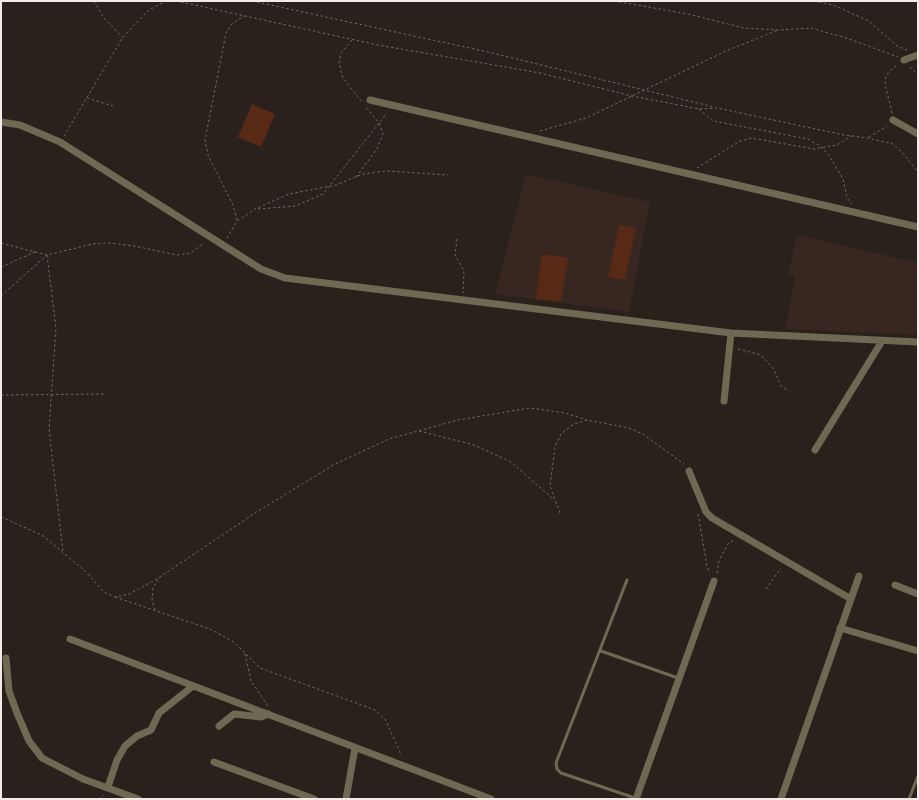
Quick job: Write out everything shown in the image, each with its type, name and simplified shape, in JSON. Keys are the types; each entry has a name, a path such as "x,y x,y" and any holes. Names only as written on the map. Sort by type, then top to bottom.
{"street":[{"path":"904,60 917,55"},
{"path":"370,100 918,227"},
{"path":"893,120 918,134"},
{"path":"1,122 20,126 60,142 261,269 285,278 462,298 619,321 731,333 918,342"},
{"path":"724,401 731,333"},
{"path":"815,450 882,341"},
{"path":"689,471 706,512 712,518 851,599"},
{"path":"780,799 859,576"},
{"path":"636,799 714,581"},
{"path":"895,585 918,594"},
{"path":"840,628 918,651"},
{"path":"70,640 491,799"},
{"path":"6,658 9,691 29,741 42,758 83,779 138,799"},
{"path":"108,787 117,760 126,746 137,736 151,730 160,713 193,686"},
{"path":"219,726 234,714 261,718 270,715"},
{"path":"346,799 355,748"},
{"path":"214,762 314,799"}],"lane":[{"path":"627,580 556,763 556,769 561,773 636,799"},
{"path":"601,651 679,678"},
{"path":"909,799 918,776"}],"path":[{"path":"94,1 104,18 123,37"},
{"path":"60,142 123,37 149,10 166,1"},
{"path":"176,1 353,39 540,73 632,96 699,109 717,108"},
{"path":"252,1 488,52 717,108 892,144 902,152 918,172"},
{"path":"614,1 688,14 744,28 778,30 810,28 830,32 904,60 918,75"},
{"path":"814,1 833,5 863,18 897,46 917,55"},
{"path":"237,221 233,205 208,156 205,140 226,33 232,24 245,15"},
{"path":"524,135 586,118 726,51 778,30"},
{"path":"353,39 341,53 339,64 343,78 379,123 383,134 377,149 355,177"},
{"path":"868,138 884,129 893,120 885,84 886,75 904,60"},
{"path":"86,98 113,106"},
{"path":"255,209 295,206 323,194 379,123 395,106"},
{"path":"699,109 713,120 808,139 823,149 843,179 848,198 858,213"},
{"path":"688,173 740,141 752,138 823,149 837,145 851,136"},
{"path":"222,245 237,221 255,209 289,194 329,186 355,177 386,170 448,176"},
{"path":"1,296 47,255 93,244 110,243 134,246 177,256 199,249 210,237"},
{"path":"457,239 455,256 464,271 462,298"},
{"path":"1,243 47,255"},
{"path":"1,267 36,252"},
{"path":"47,255 56,328 49,429 63,554"},
{"path":"730,348 752,350 761,354 773,368 781,386 789,391"},
{"path":"1,395 106,394"},
{"path":"115,597 129,594 161,576 255,512 335,464 389,439 458,420 530,408 564,413 587,420 629,428 643,434 684,464 689,471"},
{"path":"560,513 550,486 555,447 562,434 574,424 587,420"},
{"path":"419,431 474,445 511,462 554,500"},
{"path":"697,508 706,566 714,581"},
{"path":"1,517 12,523 34,530 85,571 104,592 210,629 234,642 260,668 272,674 375,710 385,719 400,752 400,764"},
{"path":"714,581 719,561 728,544 744,537"},
{"path":"766,589 785,561"},
{"path":"156,611 152,600 153,588 161,576"},
{"path":"245,653 250,681 266,700 270,715"}],"shaded area":[{"path":"526,174 650,202 629,312 495,294"},
{"path":"797,235 918,263 918,335 785,329 795,277 788,274"}],"building":[{"path":"252,104 275,114 261,147 238,137"},
{"path":"619,225 636,228 625,280 608,277"},
{"path":"542,254 568,258 561,302 536,299"}]}
